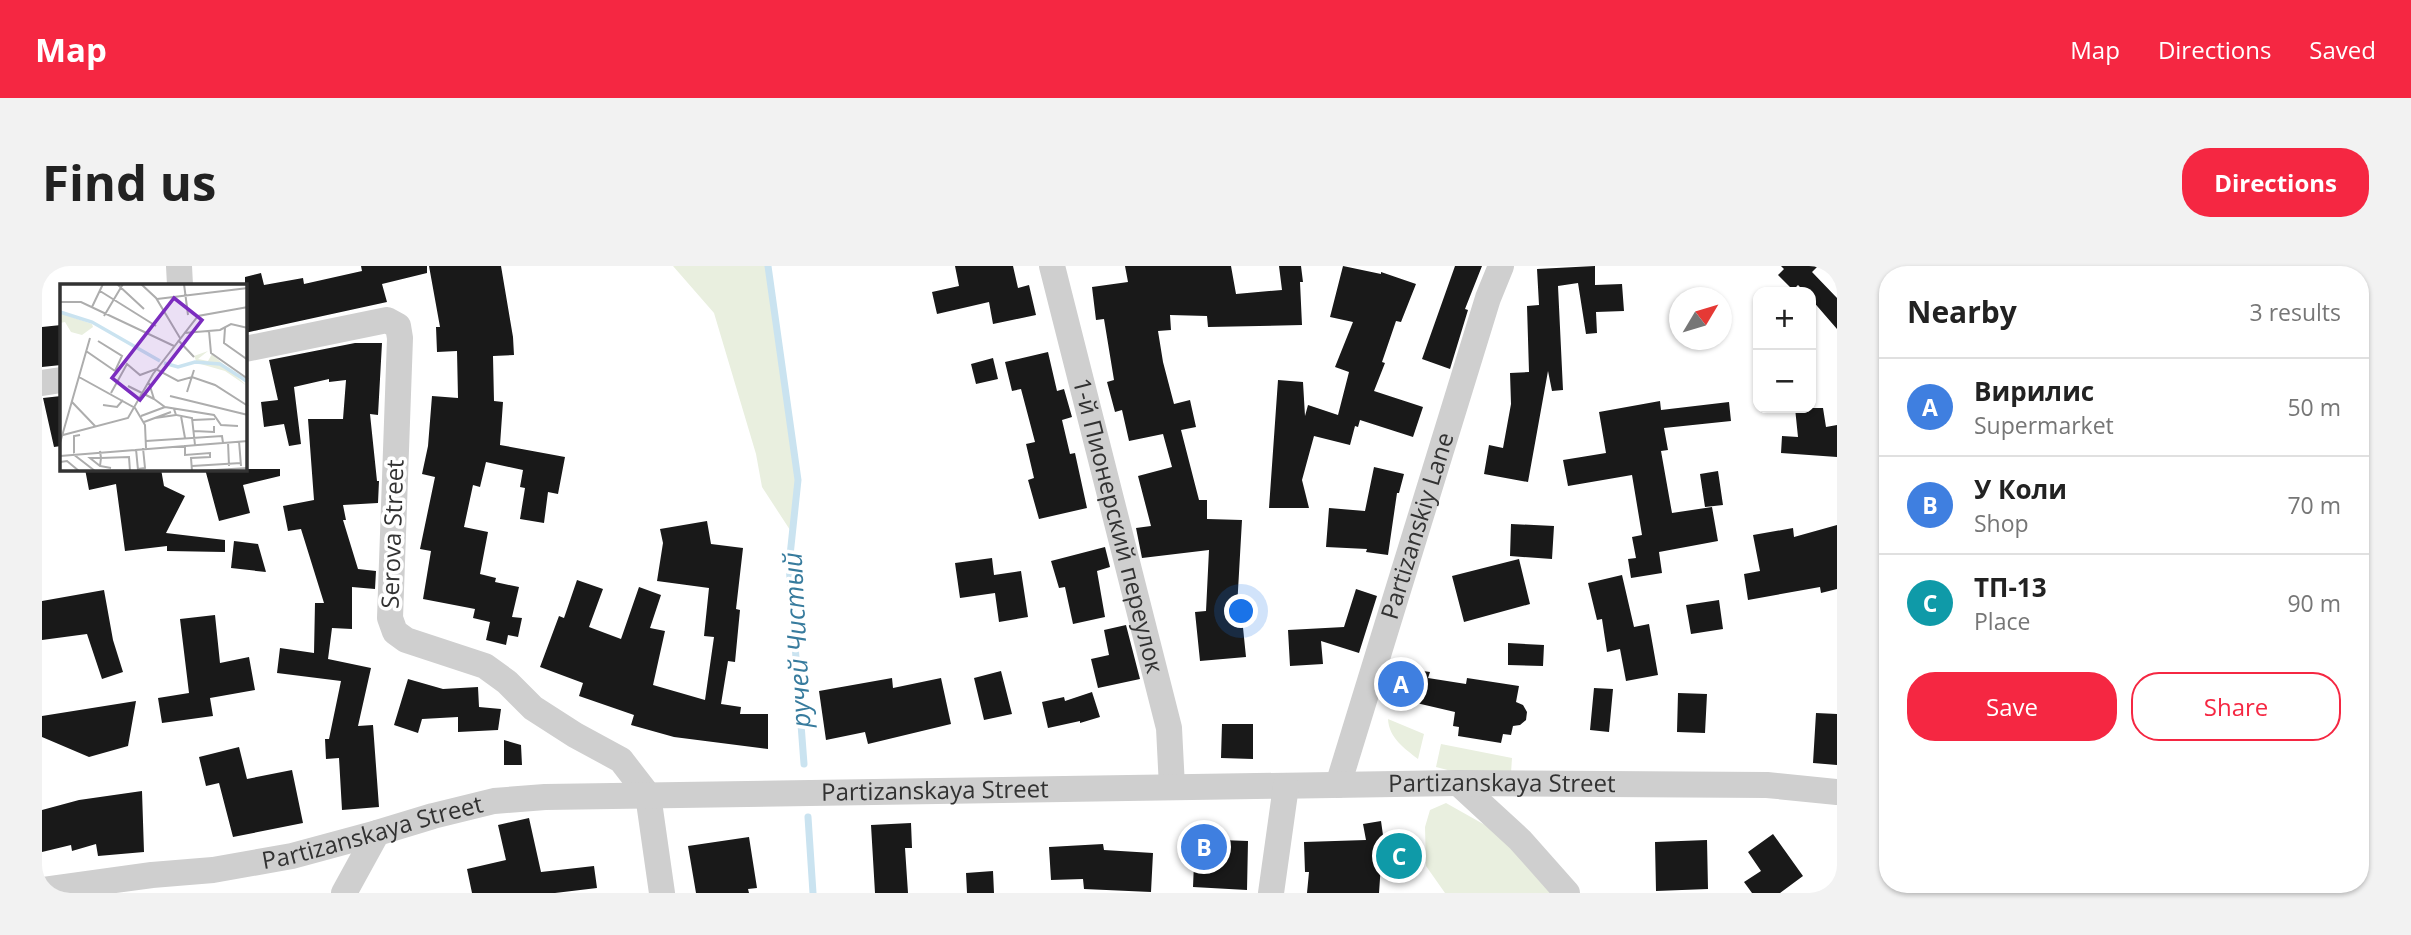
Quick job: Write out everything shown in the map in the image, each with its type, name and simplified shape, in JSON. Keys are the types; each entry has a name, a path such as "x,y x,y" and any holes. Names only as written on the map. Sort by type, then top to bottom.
{"street":[{"path":"179,266 180,284"},
{"name":"1-й Пионерский переулок","path":"1052,266 1169,728 1171,787"},
{"name":"Partizanskiy Lane","path":"1338,785 1488,298 1501,266"},
{"name":"Serova Street","path":"247,349 387,320 398,326 401,338 390,618 395,632 406,640 485,666 507,682 533,708 575,736 621,760 648,795"},
{"path":"42,383 60,380"},
{"path":"1458,783 1520,840 1567,893"},
{"name":"Partizanskaya Street","path":"42,890 152,875 214,870 292,856 494,801 545,797 1458,783 1767,785 1837,792"},
{"path":"1271,893 1286,786"},
{"path":"648,795 662,893"},
{"path":"344,893 377,834"}],"green space":[{"path":"673,266 768,266 798,480 792,533 762,487 756,454 714,313"},
{"path":"1388,719 1424,734 1418,759 1394,737"},
{"path":"1441,744 1512,758 1511,773 1459,773 1436,767"},
{"path":"1446,803 1485,825 1520,852 1556,893 1445,893 1426,866 1425,827 1430,810"}],"building":[{"path":"361,266 427,266 427,273 382,284 387,302 247,333 245,277 261,273 264,285 303,278 304,284 362,271"},
{"path":"429,266 501,266 514,355 493,356 494,401 503,402 500,445 565,457 558,494 548,492 544,523 520,519 525,488 520,487 523,470 486,462 480,487 473,485 464,527 488,532 480,574 496,578 495,582 519,587 512,617 522,618 518,637 508,635 506,645 486,640 490,622 473,618 475,609 423,599 431,551 420,549 435,477 422,474 428,446 432,396 458,398 457,351 437,352 436,327 440,327"},
{"path":"955,266 1013,266 1018,288 1029,285 1036,315 993,324 989,302 937,314 932,292 959,286"},
{"path":"1125,266 1231,266 1236,294 1282,290 1279,266 1301,266 1302,325 1208,327 1207,316 1170,315 1171,330 1158,331 1174,404 1190,400 1196,427 1181,430 1199,500 1207,500 1207,519 1242,520 1237,608 1241,608 1246,657 1200,661 1195,612 1206,611 1209,550 1142,558 1136,528 1151,526 1138,476 1172,467 1163,434 1129,441 1122,410 1115,412 1107,382 1114,380 1104,319 1096,320 1092,287 1128,282"},
{"path":"1343,266 1381,272 1416,284 1401,322 1396,321 1374,391 1423,407 1413,437 1360,420 1358,427 1355,426 1350,445 1314,436 1302,480 1309,508 1269,508 1278,380 1303,382 1305,416 1308,405 1338,415 1349,372 1335,367 1353,322 1330,317"},
{"path":"1455,266 1482,266 1465,309 1468,310 1450,369 1422,359"},
{"path":"1595,266 1595,285 1622,284 1624,311 1596,312 1597,333 1586,334 1578,283 1558,286 1563,390 1552,391 1548,371 1528,482 1484,474 1489,445 1503,448 1511,404 1510,373 1529,372 1527,306 1539,305 1537,269"},
{"path":"1781,266 1818,266 1812,272 1837,298 1837,329 1816,305 1816,287 1790,287 1778,275 1784,269"},
{"path":"60,325 60,365 42,367 42,327"},
{"path":"355,343 382,343 378,415 370,414 379,481 378,503 343,505 346,520 343,520 358,569 376,571 375,589 352,587 352,629 332,628 328,659 371,668 358,726 373,725 379,807 342,810 339,758 326,759 325,739 329,739 341,681 277,673 280,648 314,653 315,603 324,603 301,529 288,531 283,506 314,500 308,419 343,419 346,380 329,382 329,379 294,387 301,444 289,446 284,424 264,427 261,402 278,400 269,360"},
{"path":"1048,352 1057,391 1064,389 1072,417 1062,420 1070,454 1075,453 1087,508 1039,519 1028,480 1034,478 1026,444 1035,442 1021,389 1012,391 1005,362"},
{"path":"993,358 998,379 976,384 971,364"},
{"path":"60,396 60,446 54,447 43,398"},
{"path":"1660,401 1661,410 1729,402 1731,421 1664,428 1668,450 1661,451 1672,513 1712,507 1718,541 1659,552 1662,573 1631,578 1628,559 1636,558 1632,537 1642,535 1632,475 1568,486 1563,460 1606,453 1599,412"},
{"path":"1816,408 1823,408 1826,427 1837,425 1837,457 1781,453 1782,436 1798,437 1796,413 1816,413"},
{"path":"1374,467 1404,474 1397,493 1388,555 1366,552 1367,549 1326,547 1329,508 1365,511"},
{"path":"280,469 280,476 243,485 250,513 219,521 206,471"},
{"path":"85,471 161,471 164,486 185,496 166,533 225,540 225,552 167,551 167,546 125,551 116,484 89,490"},
{"path":"1718,471 1723,505 1705,507 1700,474"},
{"path":"707,521 711,544 743,548 736,609 740,610 735,662 728,661 721,704 741,707 740,714 768,714 768,749 674,737 631,725 634,715 579,696 583,683 540,667 559,616 564,618 577,580 603,589 589,627 621,639 639,587 661,595 650,628 665,631 653,685 705,700 714,637 704,636 709,588 657,581 663,543 660,529"},
{"path":"1511,524 1554,526 1552,559 1510,556"},
{"path":"1837,525 1837,589 1821,593 1820,587 1748,600 1744,574 1760,571 1753,535 1793,528 1794,537"},
{"path":"234,541 258,544 266,572 231,568"},
{"path":"1105,547 1110,567 1097,571 1105,617 1073,624 1065,587 1059,588 1051,561"},
{"path":"992,558 994,575 1021,571 1028,617 999,622 995,593 960,598 955,563"},
{"path":"1519,559 1530,604 1464,622 1452,576"},
{"path":"1622,575 1634,627 1649,624 1658,675 1626,681 1620,649 1607,652 1602,619 1597,620 1588,583"},
{"path":"1356,589 1377,596 1359,653 1321,641 1323,664 1290,666 1288,630 1344,627"},
{"path":"104,590 113,640 123,672 102,679 87,634 42,640 42,601"},
{"path":"1719,600 1723,629 1691,634 1686,605"},
{"path":"215,615 220,663 249,657 255,690 210,698 213,716 162,723 158,698 189,693 180,619"},
{"path":"1126,625 1140,679 1098,688 1091,659 1109,655 1104,630"},
{"path":"1508,643 1544,645 1543,666 1508,665"},
{"path":"1402,668 1430,672 1428,678 1466,684 1467,678 1519,686 1516,702 1523,705 1527,712 1526,720 1513,726 1511,735 1503,734 1501,743 1458,736 1459,727 1453,726 1455,712 1395,698"},
{"path":"1001,671 1012,714 984,720 974,678"},
{"path":"892,678 893,688 941,678 951,724 868,744 865,732 826,740 819,691"},
{"path":"408,679 443,689 478,687 479,707 501,709 498,730 458,732 458,717 422,719 418,733 394,725"},
{"path":"1594,688 1613,689 1609,732 1590,730"},
{"path":"1092,692 1100,717 1048,728 1042,702 1064,697 1065,701"},
{"path":"1678,693 1707,694 1705,733 1677,732"},
{"path":"136,701 128,746 89,757 42,737 42,716"},
{"path":"1816,713 1837,714 1837,765 1813,763"},
{"path":"1222,724 1253,724 1253,759 1221,758"},
{"path":"504,740 521,745 522,765 504,765"},
{"path":"239,747 247,779 292,770 303,823 233,837 219,783 206,786 199,757"},
{"path":"142,791 144,852 98,856 96,844 72,851 71,845 42,852 42,810 79,800"},
{"path":"529,818 541,872 594,866 597,888 555,893 472,893 467,869 506,860 498,825"},
{"path":"1381,821 1383,835 1379,893 1307,893 1309,872 1305,872 1304,842 1366,840 1363,824"},
{"path":"911,823 912,848 905,848 908,893 875,893 871,825"},
{"path":"1773,834 1803,876 1780,893 1752,893 1744,882 1761,871 1748,852"},
{"path":"749,837 757,888 748,889 749,893 696,893 688,846"},
{"path":"1195,839 1248,841 1247,890 1193,887"},
{"path":"1707,840 1708,889 1656,891 1655,842"},
{"path":"1103,844 1104,850 1153,853 1151,892 1084,889 1083,879 1051,880 1049,847"},
{"path":"993,871 994,893 967,893 966,873"}],"waterway":[{"name":"ручей Чистый","path":"768,266 798,480 789,565 804,764"},
{"name":"ручей Чистый","path":"808,817 813,893"}],"place":[{"name":"Вирилис","path":"1401,684"},
{"name":"У Коли","path":"1204,847"},
{"name":"ТП-13","path":"1399,856"}]}
